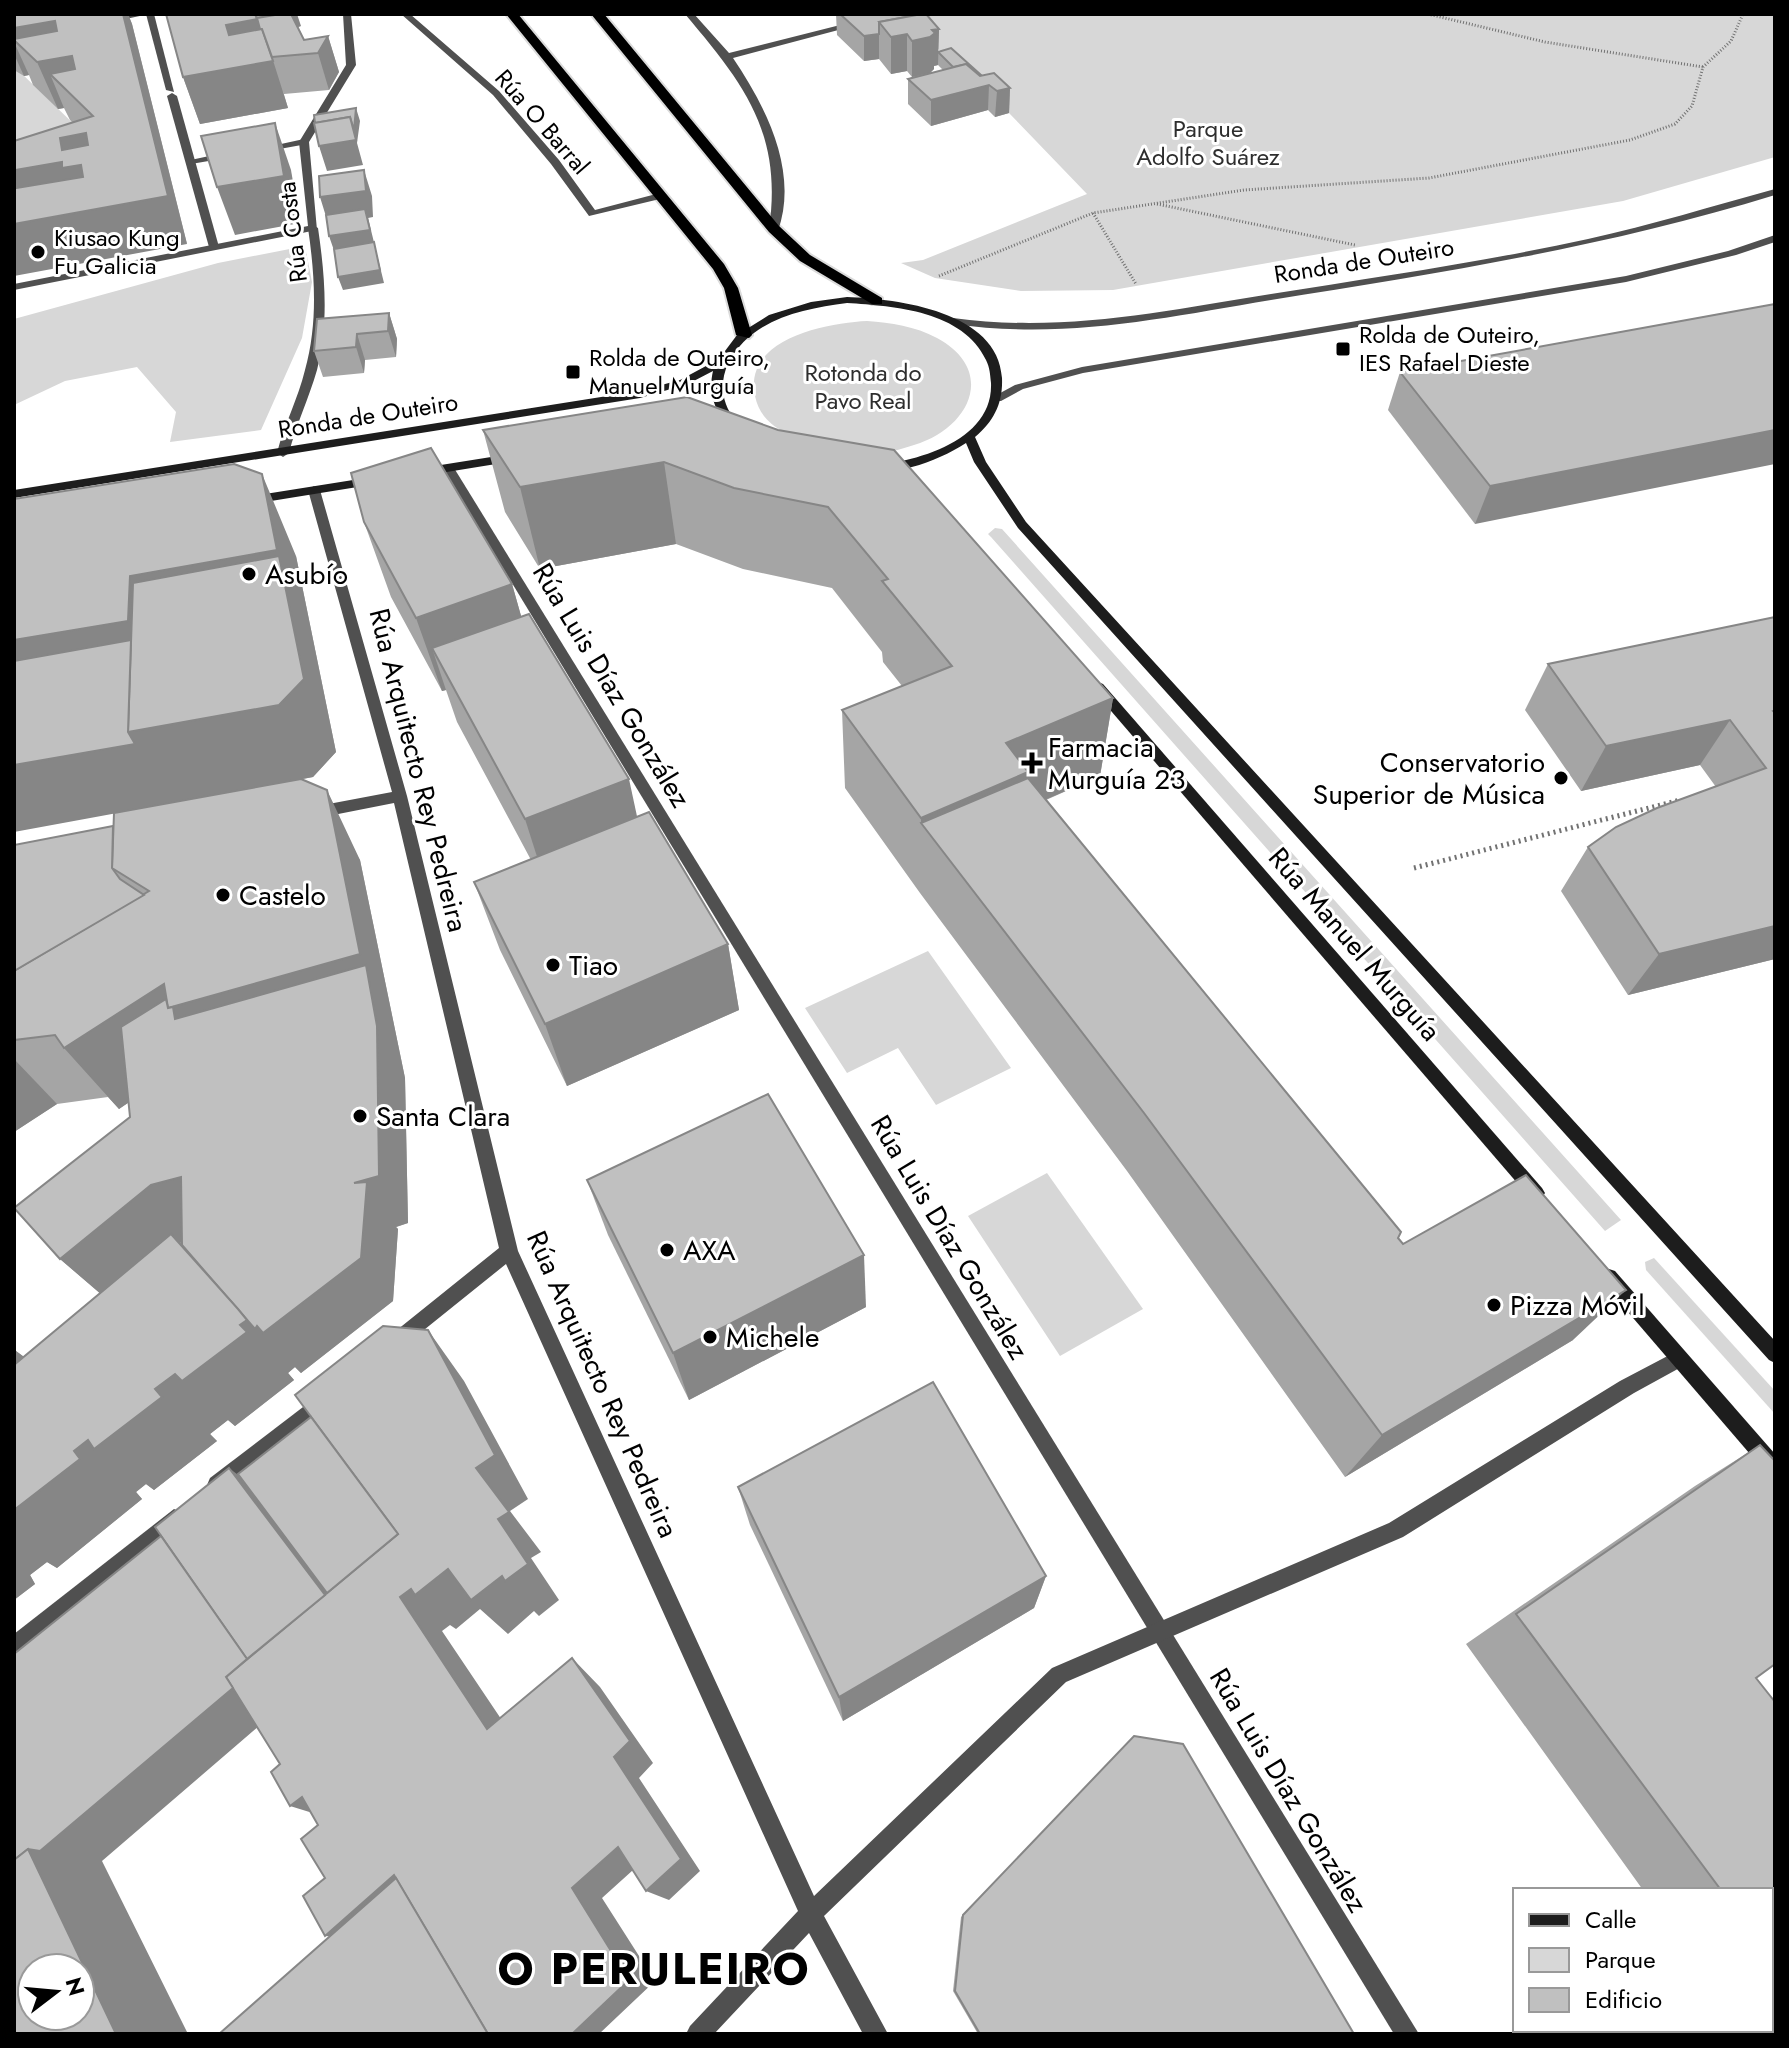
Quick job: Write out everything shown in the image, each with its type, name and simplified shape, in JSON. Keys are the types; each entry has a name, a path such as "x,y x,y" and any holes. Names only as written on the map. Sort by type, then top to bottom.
{"highway":[{"path":"512,14 719,267 731,288 744,335"},
{"path":"597,14 774,229 805,258 877,301"}],"main road":[{"name":"Ronda de Outeiro","path":"14,494 660,390 684,382 723,361 744,335 765,321 817,303 877,301 917,308 953,321 974,337 990,356 998,376 997,398"},
{"path":"723,361 717,377 722,412 751,442 768,452 811,466 883,469 931,458 969,436 982,424 997,398"},
{"path":"725,436 751,442"},
{"name":"Rúa Manuel Murguía","path":"969,436 980,462 1022,525 1775,1354"},
{"path":"404,475 525,456"},
{"path":"883,469 913,483"},
{"path":"239,502 389,478"},
{"name":"Rúa Manuel Murguía","path":"1085,672 1542,1200"},
{"path":"1596,1263 1775,1468"}],"street":[{"path":"88,23 148,14 214,247"},
{"name":"Rúa Costa","path":"283,453 289,424 314,361 323,298 304,142 351,65 347,14"},
{"name":"Rúa O Barral","path":"405,14 496,93 555,162 593,214 660,196"},
{"path":"689,14 726,57 755,99 767,128 779,190 774,229"},
{"path":"726,57 861,23"},
{"path":"191,161 304,142"},
{"name":"Ronda de Outeiro","path":"953,321 999,327 1052,327 1156,316 1576,247 1775,192"},
{"path":"14,287 313,228"},
{"path":"997,398 1019,387 1082,370 1626,279 1732,253 1775,238"},
{"name":"Rúa Luis Díaz González","path":"448,468 1407,2034"},
{"name":"Rúa Arquitecto Rey Pedreira","path":"314,490 400,796 509,1251 811,1914 876,2034"},
{"path":"301,815 400,796"},
{"path":"385,1351 509,1251"},
{"path":"698,2034 811,1914 1059,1675 1396,1530 1627,1387 1679,1359"},
{"path":"14,1647 335,1391"}],"path":[{"path":"1428,14 1545,42 1703,67"},
{"path":"935,278 1093,213 1244,190 1429,178 1630,140 1675,124 1692,106 1703,67 1731,41 1743,14"},
{"path":"1152,203 1360,246"},
{"path":"1093,213 1142,294"},
{"path":"1414,868 1688,798"}],"green space":[{"name":"Parque Adolfo Suárez","path":"842,14 1775,14 1775,157 1623,201 1113,290 1021,291 935,278 901,263 923,260 1087,194 1009,113 906,20"},
{"path":"14,68 18,70 114,163 14,189"},
{"path":"305,246 312,282 302,338 261,430 170,442 176,412 137,367 65,381 14,405 14,319 218,263"},
{"name":"Rotonda do Pavo Real","path":"867,321 920,331 956,351 967,366 971,382 969,398 962,413 933,437 890,452 872,453 846,450 794,436 769,422 755,396 755,376 762,360 775,347 811,330"},
{"path":"995,528 1002,529 1621,1220 1605,1231 988,534"},
{"path":"928,951 1011,1068 936,1105 898,1048 847,1073 805,1008"},
{"path":"1047,1173 1143,1309 1060,1356 968,1216"},
{"path":"1654,1258 1775,1391 1775,1414 1646,1270 1645,1262"}],"building":[{"path":"14,14 123,14 168,196 14,224 14,141 93,116 50,74 75,69 72,56 37,62 14,40 57,31 55,21 14,28","holes":["86,133 88,145 62,150 60,138","62,162 62,168 81,165 83,177 16,188 15,170"]},
{"path":"166,14 255,14 257,19 226,25 229,35 262,29 273,61 183,77"},
{"path":"255,14 281,14 257,18"},
{"path":"291,14 304,40 328,36 318,53 272,57 257,18"},
{"path":"840,14 911,16 879,22 879,34 864,36"},
{"path":"926,14 939,29 932,30 935,33 930,37 912,41 907,34 891,37 879,22"},
{"path":"951,48 981,75 966,64 953,67 938,52"},
{"path":"966,64 980,76 994,73 1010,88 997,91 989,85 931,100 908,79"},
{"path":"356,108 354,130 350,117 315,123 314,115"},
{"path":"350,117 356,140 319,146 314,123"},
{"path":"275,123 284,176 217,187 201,136"},
{"path":"364,170 366,191 320,197 319,176"},
{"path":"365,209 370,230 329,236 326,215"},
{"path":"374,242 380,270 338,277 334,249"},
{"path":"1775,304 1775,430 1490,486 1400,372"},
{"path":"389,313 388,331 357,334 356,347 314,351 317,319"},
{"path":"687,397 778,430 894,450 1113,698 1006,743 1028,772 921,818 842,710 952,666 882,581 888,579 828,507 734,488 664,462 520,487 483,430"},
{"path":"431,448 512,584 416,618 364,522 351,473"},
{"path":"234,464 262,474 277,550 130,576 128,621 14,640 14,499"},
{"path":"279,556 304,679 279,705 128,732 133,583"},
{"path":"529,614 629,779 525,819 432,648"},
{"path":"1775,617 1775,926 1659,954 1588,847 1616,827 1657,808 1766,768 1730,720 1606,746 1548,664"},
{"path":"131,640 128,732 135,744 14,765 14,661"},
{"path":"1028,778 1401,1232 1398,1238 1403,1244 1526,1175 1626,1290 1382,1435 1144,1113 921,823"},
{"path":"301,779 327,790 360,954 168,1008 164,984 64,1048 55,1035 14,1040 14,971 149,891 112,868 114,813"},
{"path":"649,812 728,944 545,1024 474,882"},
{"path":"113,826 112,868 120,879 144,895 14,971 14,845"},
{"path":"366,965 377,1026 379,1176 354,1183 367,1182 361,1258 263,1333 257,1326 255,1329 182,1245 181,1177 151,1185 60,1259 14,1208 130,1117 121,1027 166,999 168,1008 173,1007 175,1019"},
{"path":"768,1094 864,1255 673,1353 587,1180"},
{"path":"171,1234 247,1320 240,1325 247,1332 182,1381 175,1374 155,1389 162,1397 94,1449 88,1440 74,1451 80,1459 14,1510 14,1365"},
{"path":"383,1326 428,1330 495,1455 476,1468 509,1512 498,1519 528,1564 505,1581 502,1576 471,1600 448,1569 415,1595 411,1589 400,1597 487,1729 572,1658 630,1741 614,1757 681,1859 646,1891 618,1847 572,1888 629,1980 572,2034 488,2034 394,1875 325,1936 303,1896 325,1878 301,1839 318,1825 302,1797 290,1806 271,1772 280,1764 226,1677 398,1534 295,1395"},
{"path":"933,1382 1046,1576 839,1697 738,1487"},
{"path":"311,1417 398,1534 327,1593 238,1474"},
{"path":"1760,1445 1775,1461 1775,1664 1756,1678 1775,1702 1775,1964 1773,1888 1720,1888 1516,1614"},
{"path":"229,1468 325,1595 247,1659 155,1527"},
{"path":"161,1536 247,1659 226,1677 233,1688 40,1851 28,1849 14,1860 14,1654"},
{"path":"1134,1736 1183,1744 1354,2034 980,2034 955,1991 963,1915"},
{"path":"28,1849 77,1952 16,1952 16,2032 96,2032 96,1992 116,2034 14,2034 14,1860"},
{"path":"396,1878 488,2034 219,2034"}],"place":[{"name":"Kiusao Kung Fu Galicia","path":"38,252"},
{"name":"Rolda de Outeiro, IES Rafael Dieste","path":"1343,349"},
{"name":"Rolda de Outeiro, Manuel Murguía","path":"573,372"},
{"name":"Asubío","path":"249,574"},
{"name":"Farmacia Murguía 23","path":"1032,763"},
{"name":"Conservatorio Superior de Música","path":"1561,778"},
{"name":"Castelo","path":"223,895"},
{"name":"Tiao","path":"553,965"},
{"name":"Santa Clara","path":"360,1116"},
{"name":"AXA","path":"667,1250"},
{"name":"Pizza Móvil","path":"1494,1305"},
{"name":"Michele","path":"710,1337"}],"district":[{"name":"O PERULEIRO","path":"654,1969"}]}
